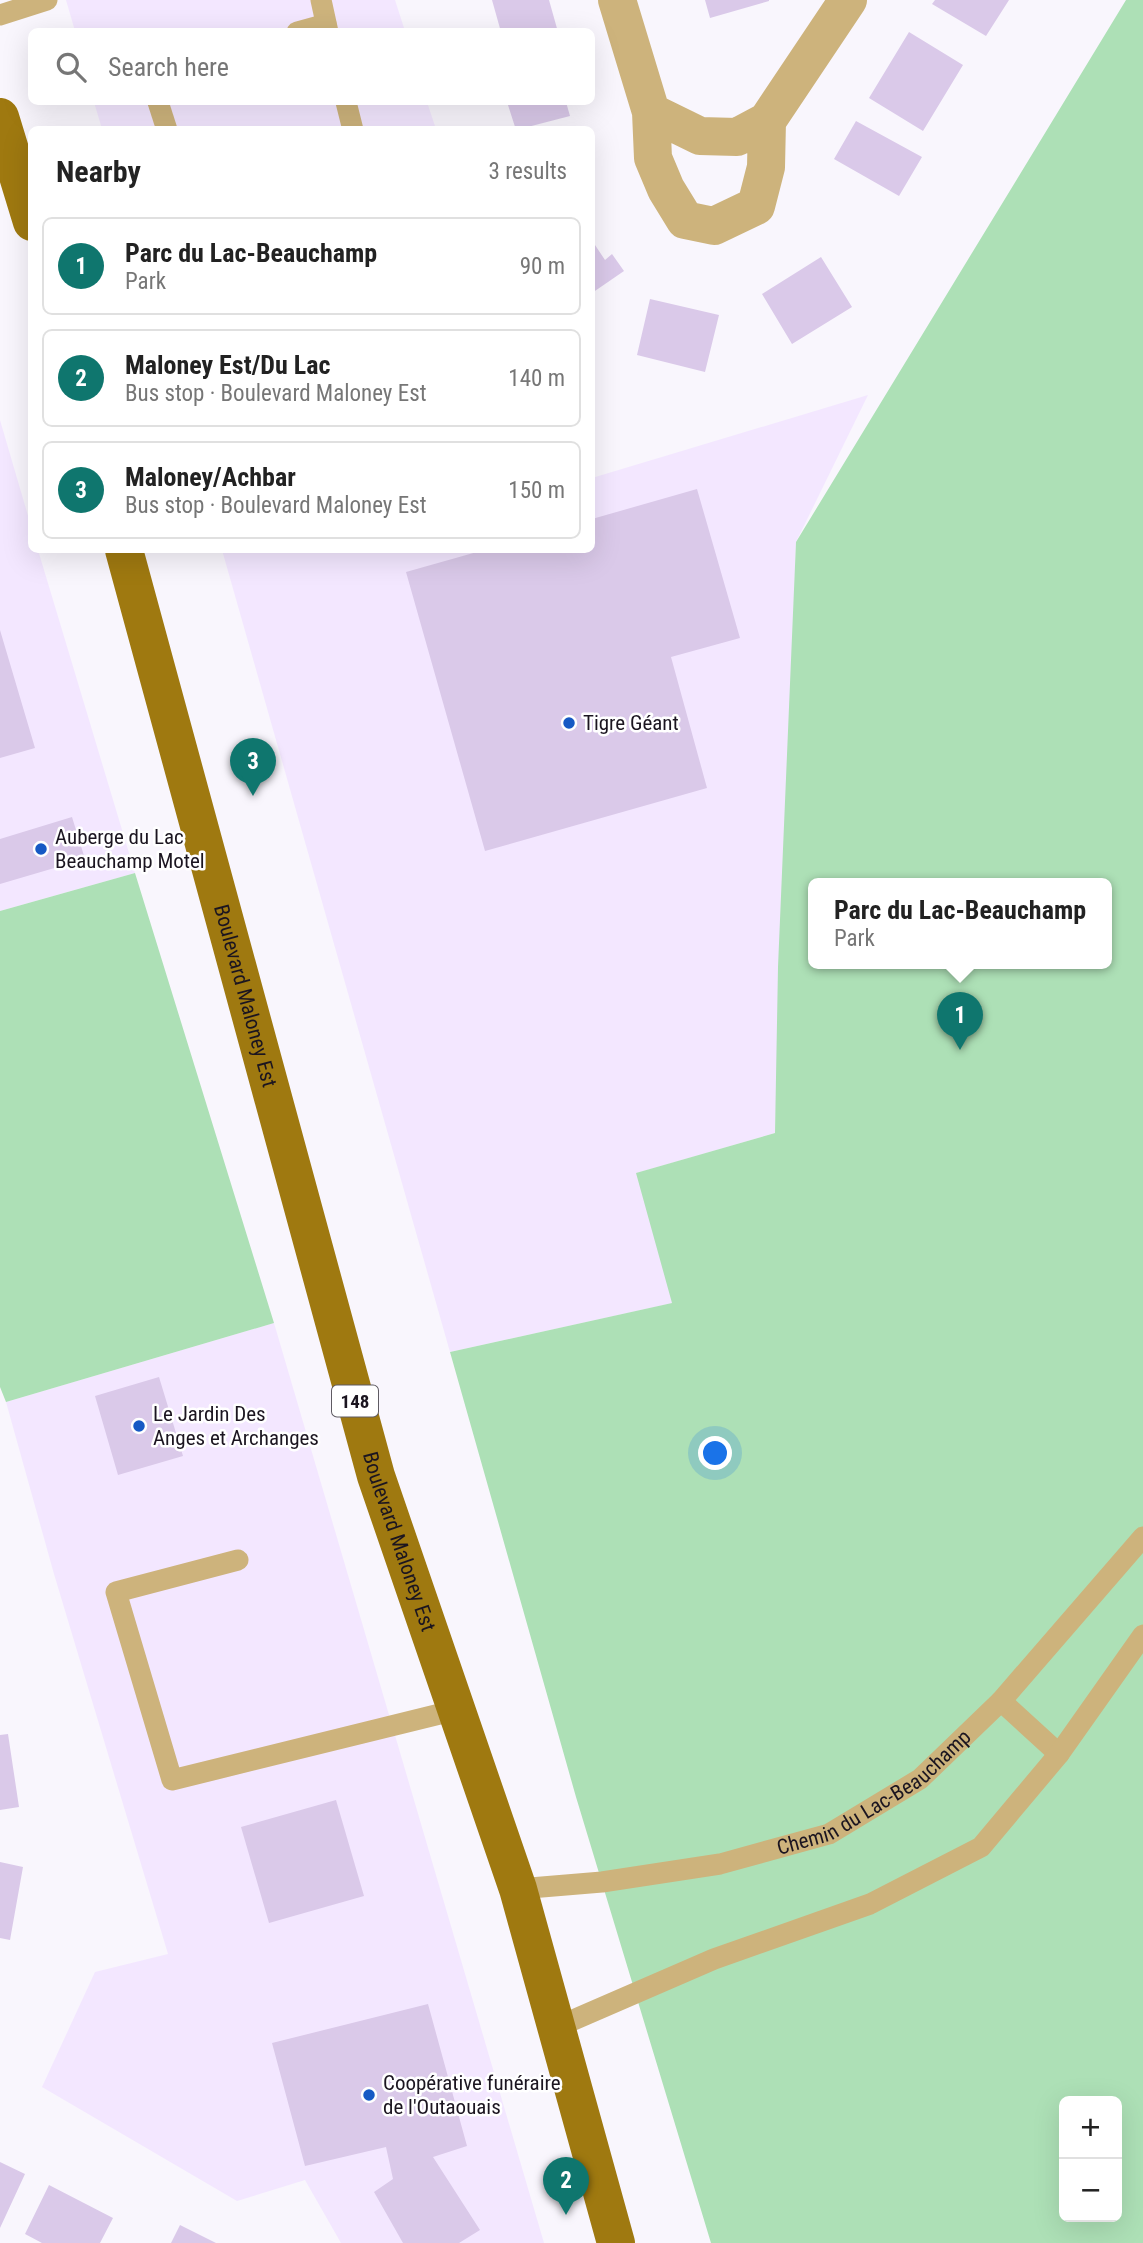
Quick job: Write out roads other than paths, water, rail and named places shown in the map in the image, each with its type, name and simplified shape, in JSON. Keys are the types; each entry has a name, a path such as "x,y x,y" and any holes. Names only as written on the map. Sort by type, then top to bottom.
{"main road":[{"path":"0,117 28,209"},
{"name":"Boulevard Maloney Est","path":"125,553 376,1476 518,1889 616,2243"}],"street":[{"path":"617,0 651,112 653,158 666,189 685,220 714,226 756,206 766,167 767,121"},
{"path":"651,112 700,136 737,137 767,121 848,0"}],"lane":[{"path":"0,15 47,0"},
{"path":"321,0 327,28"},
{"path":"159,105 166,126"},
{"path":"347,105 352,126"},
{"name":"Chemin du Lac-Beauchamp","path":"518,1889 602,1882 720,1864 829,1833 920,1779 1001,1701 1143,1538"},
{"path":"239,1560 116,1592 172,1780 456,1710"},
{"path":"555,2028 714,1959 870,1904 981,1847 1059,1754 1143,1635"},
{"path":"1001,1701 1059,1754"}],"place":[{"name":"Tigre Géant","path":"569,723"},
{"name":"Maloney/Achbar","path":"253,796"},
{"name":"Auberge du Lac Beauchamp Motel","path":"41,849"},
{"name":"Parc du Lac-Beauchamp","path":"960,1050"},
{"name":"Le Jardin Des Anges et Archanges","path":"139,1426"},
{"name":"Coopérative funéraire de l'Outaouais","path":"369,2095"},
{"name":"Maloney Est/Du Lac","path":"566,2215"}]}
